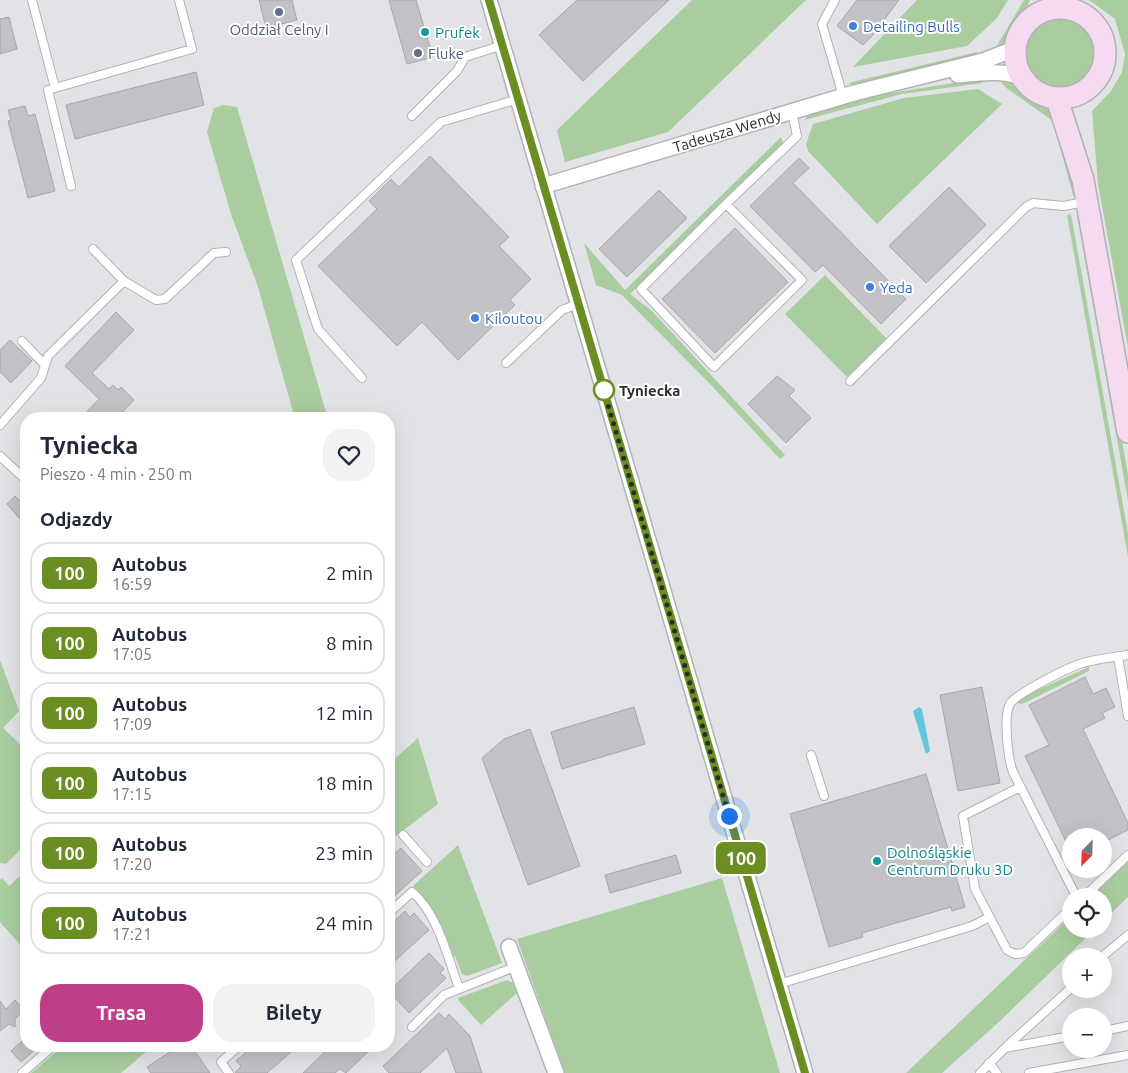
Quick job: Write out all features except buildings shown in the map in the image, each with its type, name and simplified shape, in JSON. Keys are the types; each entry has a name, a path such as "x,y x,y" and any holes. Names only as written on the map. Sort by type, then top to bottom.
{"main road":[{"path":"1057,4 1076,11 1091,21 1097,27 1104,43 1102,68 1094,83 1080,94 1057,99 1036,92 1021,77 1017,68 1014,49 1024,25 1036,7 1057,4"},
{"path":"1080,94 1079,112 1083,180 1128,432"},
{"path":"1057,99 1083,180"}],"street":[{"path":"489,0 805,1073"},
{"name":"Tadeusza Wendy","path":"544,186 843,96 986,60 1014,49"},
{"name":"Tadeusza Wendy","path":"912,79 993,72 1009,73 1021,77"},
{"path":"509,946 556,1073"}],"lane":[{"path":"32,0 55,88"},
{"path":"35,11 40,0"},
{"path":"70,186 48,90 192,49 179,0"},
{"path":"835,0 822,24 843,96"},
{"path":"412,116 457,71 465,57 503,45"},
{"path":"362,378 318,329 296,260 441,122 518,99"},
{"path":"726,204 802,280 714,367 641,289 726,204 797,136 792,112"},
{"path":"850,381 1026,207 1033,203 1063,206 1087,202"},
{"path":"93,249 124,280 156,300 165,299 214,253 226,252"},
{"path":"0,425 41,378 48,356 124,280"},
{"path":"506,363 562,310 578,304"},
{"path":"22,341 44,364"},
{"path":"0,456 20,474"},
{"path":"1072,888 1020,787 1008,756 1010,704 1018,695 1081,663 1128,655"},
{"path":"1118,657 1128,716"},
{"path":"811,756 824,796"},
{"path":"1020,787 963,816 975,889 1007,950 1015,954 1024,953 1062,917"},
{"path":"403,835 428,862"},
{"path":"1093,888 1128,855"},
{"path":"395,908 412,892 420,899 431,916 459,988"},
{"path":"778,984 972,926 990,917"},
{"path":"1112,948 1128,934"},
{"path":"412,1027 444,995 517,966"},
{"path":"980,1073 1062,996"},
{"path":"1112,1029 1128,1026"},
{"path":"1005,1048 1062,1038"},
{"path":"22,1073 46,1052"},
{"path":"229,1073 220,1062 232,1052"},
{"path":"1029,1073 1128,1055"},
{"path":"989,1063 997,1073"}],"green space":[{"path":"692,0 806,0 668,132 565,162 557,130"},
{"path":"917,0 1008,0 997,18 967,46 853,67"},
{"path":"1024,0 1030,0 1025,11 1013,24 1006,42 1001,47 995,49"},
{"path":"1089,0 1128,0 1128,347 1098,184 1092,111 1111,91 1122,72 1125,54 1115,19"},
{"path":"1060,18 1079,24 1089,34 1095,53 1089,72 1079,82 1060,88 1041,82 1031,72 1025,53 1031,34 1041,24"},
{"path":"977,52 980,56 853,85 848,83"},
{"path":"986,78 982,83 902,94 804,120 809,114 878,95"},
{"path":"1000,80 1011,82 1027,97 1051,109 1075,192 1073,195 1053,121 1005,87"},
{"path":"978,89 1002,104 877,224 808,151 806,144 813,124 904,98"},
{"path":"223,105 237,107 326,412 293,412 258,287 231,214 207,132 214,108"},
{"path":"781,137 783,143 630,294 652,311 785,455 780,459 712,386 622,295 596,285 584,243 625,290"},
{"path":"1071,214 1128,533 1128,557 1067,215"},
{"path":"1077,215 1083,222 1128,475 1128,501"},
{"path":"825,275 887,339 847,377 785,314"},
{"path":"0,660 19,711 3,728 20,744 20,850 6,864 0,863"},
{"path":"1089,667 1089,671 1022,704 1017,703 1024,696"},
{"path":"418,738 438,804 395,836 395,759"},
{"path":"458,845 502,963 467,976 462,974 455,956 451,957 432,908 413,886"},
{"path":"1128,862 1128,897 1112,912 1112,888 1100,888"},
{"path":"20,876 20,944 0,922 0,880 2,878 9,886"},
{"path":"722,878 780,1073 565,1073 517,939"},
{"path":"1062,925 1062,938 1086,938 1075,948 1062,948 1062,961 1000,1021 942,1073 906,1073"},
{"path":"507,980 513,983 517,993 481,1025 459,1001 458,998"},
{"path":"56,1052 146,1052 121,1073 31,1073"}],"water":[{"path":"919,707 922,709 930,751 926,754 913,711"}],"bus line":[{"name":"100","path":"489,0 805,1073"}],"place":[{"name":"Oddział Celny I","path":"279,12"},
{"name":"Detailing Bulls","path":"853,26"},
{"name":"Prufek","path":"425,32"},
{"name":"Fluke","path":"418,53"},
{"name":"Yeda","path":"870,287"},
{"name":"Kiloutou","path":"475,318"},
{"name":"Tyniecka","path":"604,390"},
{"name":"Dolnośląskie Centrum Druku 3D","path":"877,861"}],"route":[{"path":"604,390 601,381 729,816"}]}
